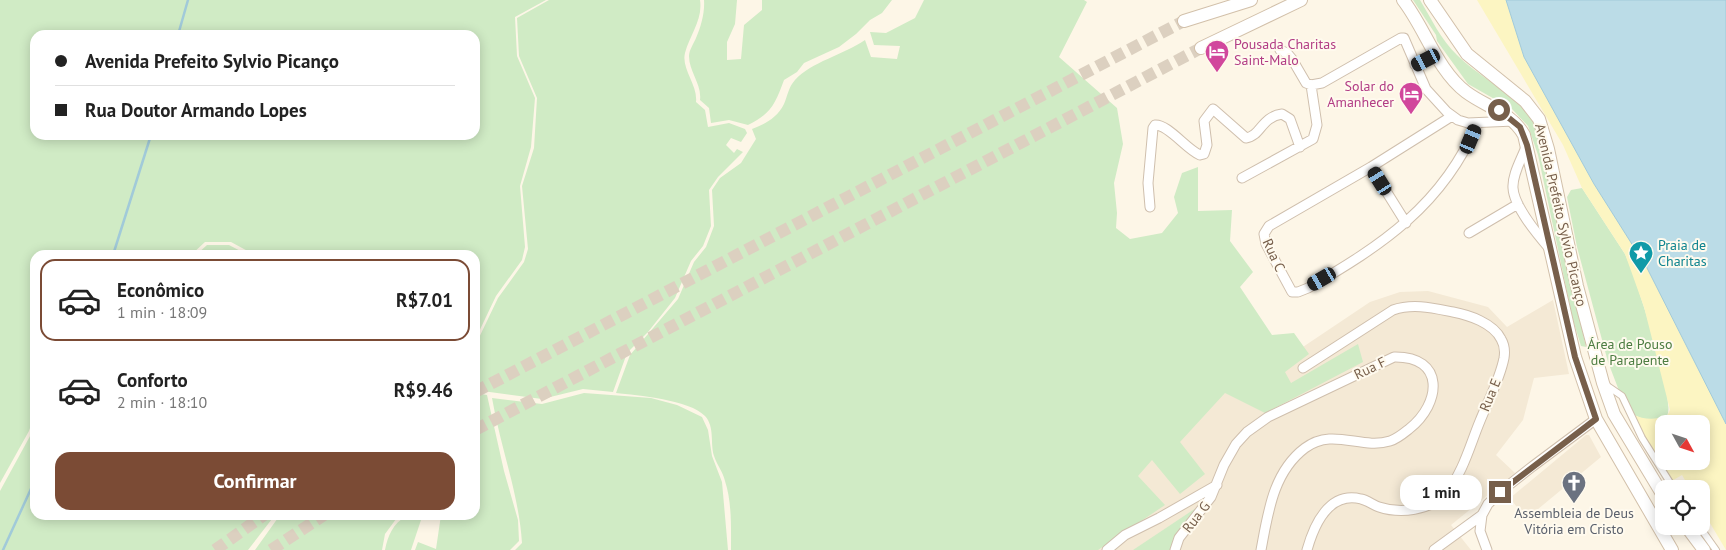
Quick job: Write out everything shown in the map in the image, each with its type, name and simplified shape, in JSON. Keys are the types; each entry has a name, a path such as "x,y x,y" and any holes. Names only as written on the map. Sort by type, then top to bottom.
{"main road":[{"path":"1184,21 1251,0"},
{"path":"1201,48 1301,0"},
{"name":"Avenida Prefeito Sylvio Picanço","path":"1403,0 1436,54 1465,91 1514,121 1520,127 1527,145 1575,357 1596,419 1670,545"},
{"name":"Avenida Prefeito Sylvio Picanço","path":"1430,0 1467,54 1525,101 1539,119 1548,149 1577,286 1604,383 1614,414 1655,482"},
{"path":"1693,535 1704,550"}],"street":[{"path":"1280,50 1287,53 1306,82 1311,85 1322,83 1400,38 1406,40 1426,89 1452,116 1458,120 1477,124 1514,121"},
{"path":"1415,65 1436,54"},
{"path":"1242,178 1313,139 1316,133 1311,85"},
{"path":"1150,207 1148,183 1153,128 1156,125 1161,125 1200,155 1204,154 1207,147 1204,121 1213,110 1246,138 1252,137 1268,118 1282,114 1290,119 1300,146"},
{"path":"1452,116 1371,167 1406,223 1425,205 1453,170 1477,124"},
{"path":"1527,145 1513,187 1518,204 1551,250"},
{"name":"Rua C","path":"1371,167 1270,226 1264,234 1266,244 1288,285 1295,292 1308,288 1364,255 1406,223"},
{"path":"1469,233 1518,204"},
{"name":"Rua E","path":"1303,368 1393,310 1406,306 1444,311 1478,320 1494,330 1501,338 1504,348 1504,358 1496,383 1461,469 1445,494 1429,505 1406,510 1391,510 1362,499 1347,498 1330,506 1319,519 1307,550"},
{"name":"Rua F","path":"1217,484 1224,465 1236,444 1247,432 1268,417 1394,357 1414,358 1426,367 1433,384 1428,410 1419,421 1403,434 1392,441 1377,444 1326,438 1306,446 1288,465 1280,476 1272,498 1261,550"},
{"path":"1604,383 1622,396 1642,438 1668,480"},
{"path":"1487,550 1480,531 1482,515 1488,504 1500,492 1596,419"},
{"path":"1107,550 1125,535 1159,518 1217,484"},
{"name":"Rua G","path":"1175,550 1179,538 1207,504 1217,484"},
{"path":"1434,550 1482,515"},
{"path":"1705,535 1716,550"}],"shaded area":[{"path":"1428,291 1488,307 1507,327 1553,300 1569,374 1534,378 1523,420 1496,455 1515,473 1451,525 1471,550 1068,550 1188,410 1282,361 1370,302 1400,292"},
{"path":"1586,435 1589,435 1601,457 1526,519 1510,498"}],"green space":[{"path":"0,0 546,0 515,17 517,56 535,98 531,147 520,186 525,247 522,260 496,296 480,330 480,250 246,250 231,242 205,242 196,250 30,250 29,431 0,483"},
{"path":"549,0 700,0 700,14 687,46 684,59 695,89 696,102 705,110 708,127 729,123 745,129 747,133 741,142 731,138 726,145 734,153 737,149 743,152 718,177 709,190 711,226 703,246 691,261 675,298 648,332 627,353 613,392 583,389 542,399 480,391 480,336 498,298 524,262 528,249 522,186 534,148 537,98 519,56 517,18"},
{"path":"704,0 737,0 735,24 727,42 727,60 741,59 744,25 762,10 762,0 892,0 882,13 870,20 839,47 804,63 797,72 784,80 768,112 748,125 729,120 711,123 709,108 700,100 699,89 689,56 701,24"},
{"path":"924,0 1084,0 1087,2 1059,57 1117,108 1123,144 1114,183 1117,213 1116,228 1130,239 1162,233 1178,213 1174,197 1182,173 1198,167 1198,211 1232,210 1230,241 1253,272 1240,287 1272,335 1294,333 1309,354 1285,372 1291,383 1358,344 1363,362 1265,413 1225,393 1180,442 1205,474 1180,494 1152,460 1138,476 1165,505 1098,550 731,550 729,498 723,475 714,456 708,420 698,411 676,402 616,393 630,355 678,299 694,262 706,247 714,226 712,190 720,178 741,163 756,139 752,129 766,123 778,113 784,104 791,86 802,74 818,63 865,40 871,57 897,59 900,46 874,45 870,32 886,33 915,18"},
{"path":"1413,0 1420,0 1441,36 1451,49 1467,64 1513,98 1523,108 1538,131 1586,347 1581,346 1573,320 1538,155 1528,126 1512,109 1468,84 1437,41 1436,35"},
{"name":"Área de Pouso de Parapente","path":"1582,188 1625,254 1631,268 1662,368 1668,406 1667,415 1655,415 1655,419 1653,420 1643,419 1632,414 1623,401 1608,362 1577,247 1567,197 1571,190"},
{"path":"207,245 229,245 238,250 202,250"},
{"path":"584,393 651,398 677,405 702,417 708,430 712,456 722,482 728,550 515,550 522,543 520,525 492,398 542,404"},
{"path":"480,394 487,395 504,471 518,520 519,541 510,550 415,550 418,542 436,549 440,520 480,520"},
{"path":"30,436 30,520 271,520 248,550 0,550 0,491"},
{"path":"1199,506 1172,544 1171,550 1133,550"},
{"path":"276,520 395,520 385,534 382,550 255,550"},
{"path":"401,520 421,520 411,550 385,550 392,530"}],"sand":[{"name":"Praia de Charitas","path":"1477,0 1506,0 1524,57 1594,184 1647,268 1726,424 1726,550 1710,523 1710,480 1685,480 1682,475 1673,480 1669,480 1663,470 1710,470 1710,415 1668,415 1670,410 1644,307 1625,254 1582,188 1563,145"},
{"name":"Praia de Charitas","path":"1632,414 1655,419 1655,455"}],"water":[{"path":"1506,0 1726,0 1726,424 1647,268 1594,184 1524,57"}],"waterway":[{"path":"179,30 188,0"},
{"path":"115,250 149,140"},
{"path":"3,550 30,491"}],"tunnel":[{"path":"480,389 1184,21"},
{"path":"480,427 1201,48"},
{"path":"215,550 257,520"},
{"path":"271,550 316,520"}],"place":[{"name":"Pousada Charitas Saint-Malo","path":"1217,73"},
{"name":"Solar do Amanhecer","path":"1411,115"},
{"name":"Praia de Charitas","path":"1641,274"},
{"name":"Assembleia de Deus Vitória em Cristo","path":"1574,504"}],"route":[{"path":"1499,110 1520,127 1530,153 1575,357 1596,419 1500,492"}]}
